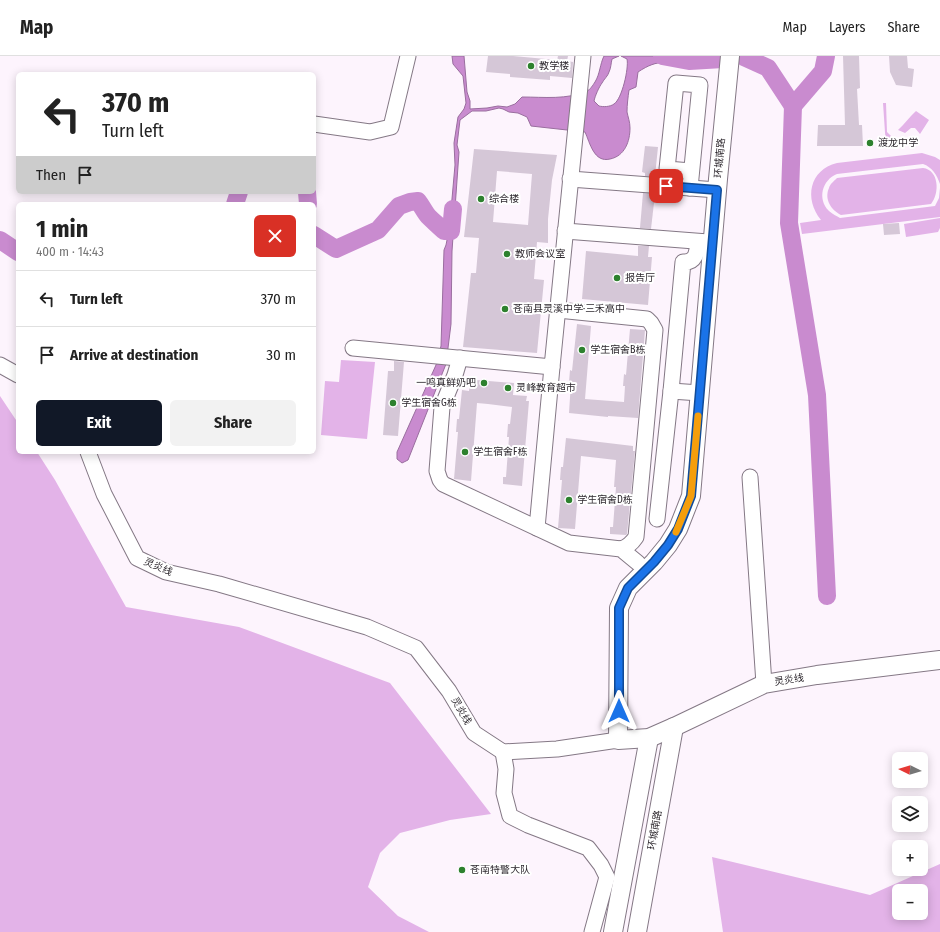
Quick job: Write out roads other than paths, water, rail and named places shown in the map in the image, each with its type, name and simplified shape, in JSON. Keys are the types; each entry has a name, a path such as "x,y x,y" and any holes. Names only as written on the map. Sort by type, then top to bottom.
{"main road":[{"name":"环城南路","path":"618,740 619,608 628,588 654,562 668,545 678,529 691,496 700,393 705,242 717,190 730,56"},
{"name":"灵炎线","path":"618,740 648,738 764,684 940,660"},
{"name":"环城南路","path":"637,932 674,727"},
{"path":"613,932 648,738"}],"street":[{"path":"316,124 370,132 391,127 408,56"},
{"path":"537,528 583,56"},
{"path":"690,188 700,86 676,83 667,169 691,171"},
{"path":"570,179 717,190"},
{"path":"565,231 705,242"},
{"path":"657,519 683,262 688,262 694,259 697,251 705,242"},
{"path":"460,358 442,407 437,471 443,484 568,544 621,549 626,547 636,537 655,330 647,319 558,310"},
{"path":"352,348 552,367"},
{"path":"0,365 16,374"},
{"path":"671,391 700,393"},
{"name":"灵炎线","path":"89,454 104,494 137,558 166,572 219,584 367,627 416,648 449,691 474,733 503,752 557,750 618,740"},
{"path":"750,477 764,684"},
{"path":"621,549 638,563"},
{"path":"503,752 506,769 504,793 510,816 528,825 588,848 601,865 607,878 592,932"}],"waterway":[{"path":"662,56 689,61 723,59"},
{"path":"744,57 768,68 793,106 823,71 826,56"},
{"path":"793,106 789,223 817,395 827,596"},
{"path":"236,202 238,194"},
{"path":"307,194 308,202"},
{"path":"316,236 336,249 378,230 399,206 418,201 428,215 444,231 451,231 453,209"},
{"path":"0,240 16,251"}],"place":[{"name":"教学楼","path":"531,66"},
{"name":"渡龙中学","path":"870,143"},
{"name":"综合楼","path":"481,199"},
{"name":"教师会议室","path":"507,254"},
{"name":"报告厅","path":"617,278"},
{"name":"苍南县灵溪中学·三禾高中","path":"505,309"},
{"name":"学生宿舍B栋","path":"582,350"},
{"name":"一鸣真鲜奶吧","path":"484,383"},
{"name":"灵峰教育超市","path":"508,388"},
{"name":"学生宿舍G栋","path":"393,403"},
{"name":"学生宿舍F栋","path":"465,452"},
{"name":"学生宿舍D栋","path":"569,500"},
{"name":"苍南特警大队","path":"462,870"}]}
